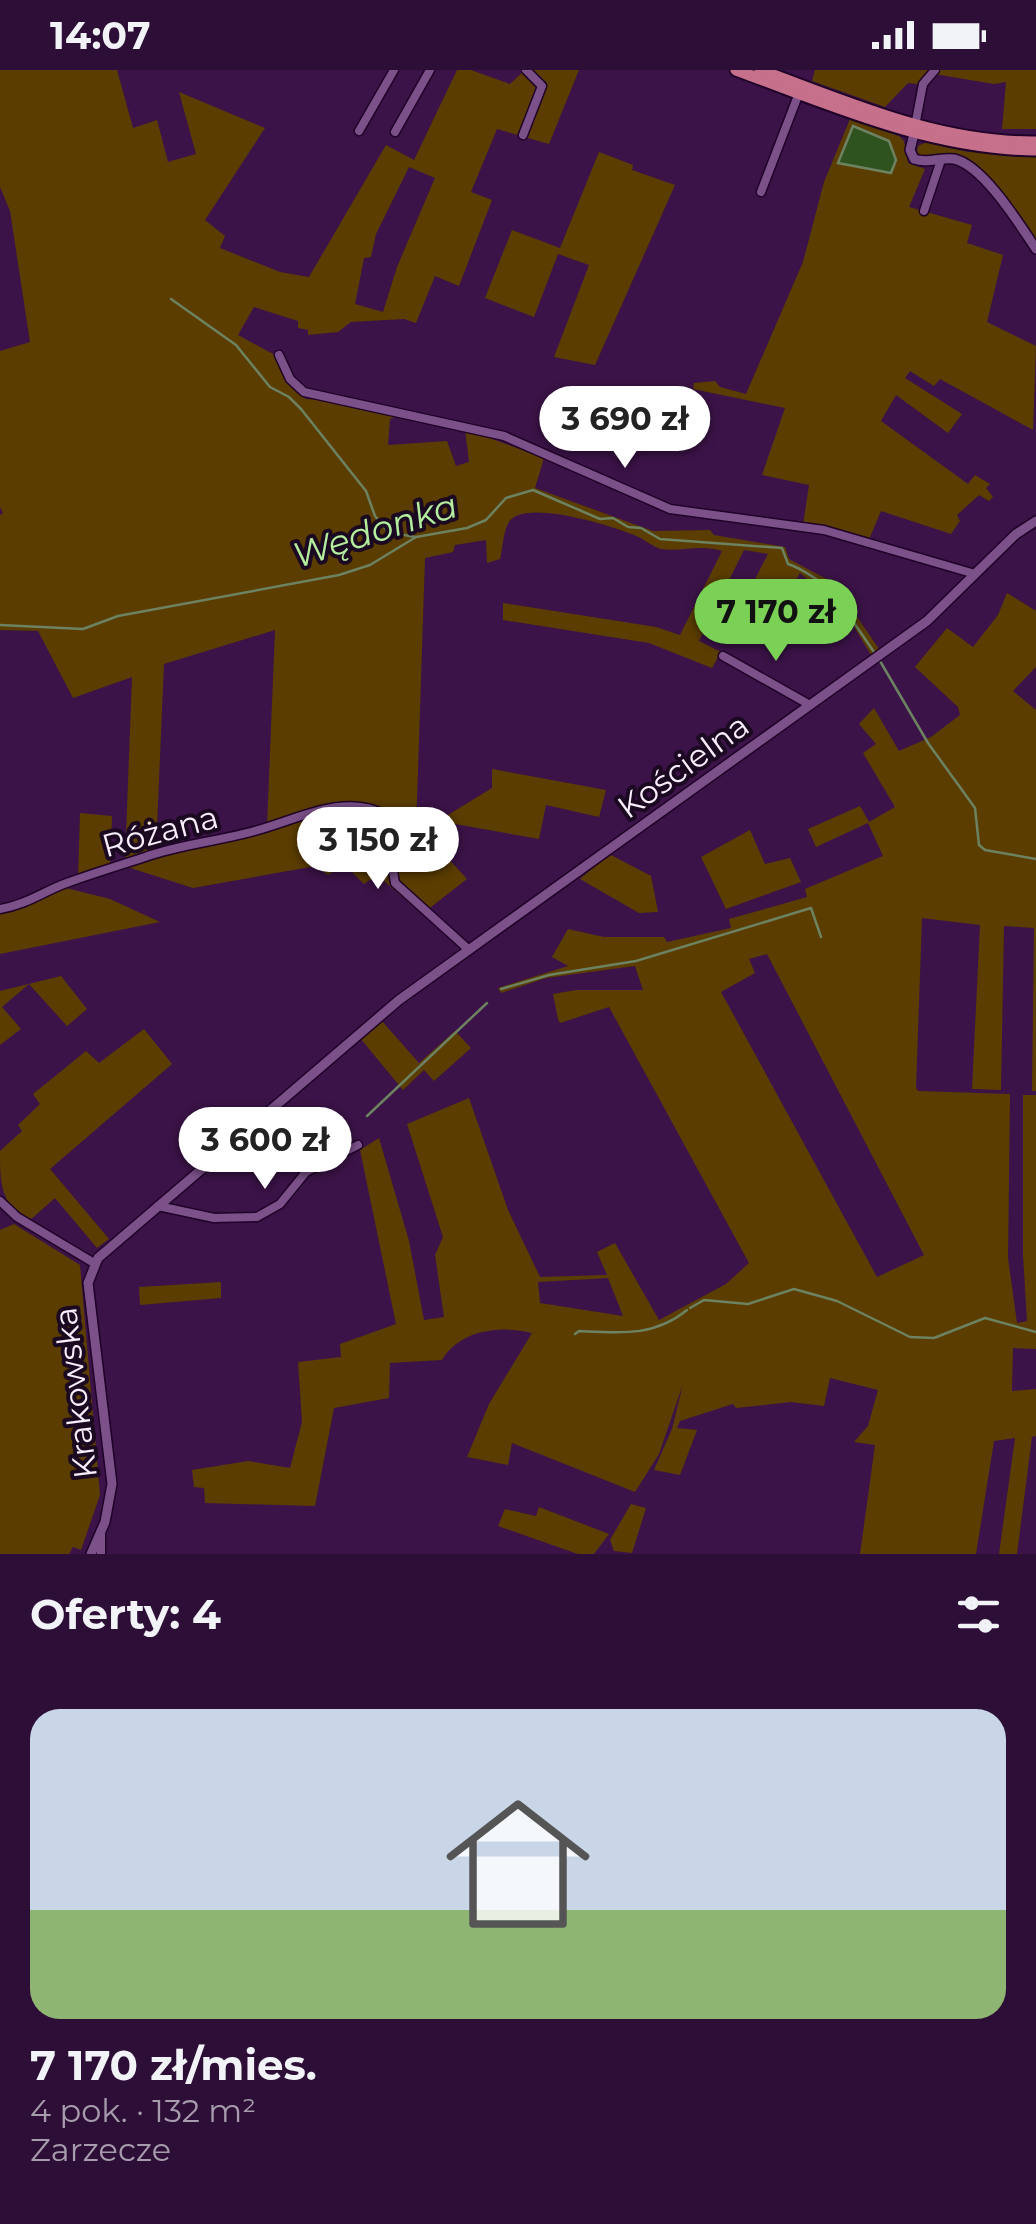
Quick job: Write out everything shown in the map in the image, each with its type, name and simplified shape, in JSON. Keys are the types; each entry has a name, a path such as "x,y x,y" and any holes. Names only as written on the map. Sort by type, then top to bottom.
{"main road":[{"path":"736,70 799,94 970,146 1036,150"},
{"path":"760,70 915,130 1036,142"}],"street":[{"path":"359,131 394,70"},
{"path":"395,132 430,70"},
{"path":"523,135 542,86 526,70"},
{"path":"934,70 923,84 910,150 914,159 958,160 976,173 1000,197 1036,249"},
{"path":"761,192 799,94"},
{"path":"924,211 942,160"},
{"path":"279,354 290,379 304,392 504,436 650,503 709,516 824,530 975,574"},
{"name":"Kościelna","path":"493,932 927,622 1016,534 1036,521"},
{"path":"723,656 810,705"},
{"name":"Różana","path":"0,909 26,904 65,884 146,856 256,831 322,808 352,806 376,813 415,838 393,871 395,883 468,950"},
{"name":"Krakowska","path":"92,1554 112,1484 88,1283 94,1263 399,1000 493,932"},
{"path":"158,1206 214,1218 258,1217 280,1204 306,1172 358,1145"},
{"path":"0,1200 17,1217 94,1263"},
{"path":"101,1532 101,1554"}],"shaded area":[{"path":"0,70 117,70 133,128 157,120 168,162 196,154 179,92 265,128 205,220 225,236 220,248 280,272 309,277 386,145 414,160 457,70 471,70 510,84 525,70 579,70 549,144 497,129 471,192 492,200 459,286 435,276 416,323 404,319 351,322 338,332 308,335 308,330 298,328 298,321 254,307 238,335 275,355 296,392 306,399 341,401 397,416 390,419 388,445 447,441 456,466 469,462 465,429 544,458 535,488 653,531 710,530 714,535 785,547 789,559 834,583 879,649 871,655 846,613 800,573 785,599 774,593 765,612 743,602 768,554 744,550 699,641 721,652 712,668 649,643 503,620 503,603 656,627 680,635 722,551 661,549 634,535 589,521 549,513 518,515 507,526 500,559 487,563 486,540 455,545 453,552 425,558 416,831 419,836 424,832 467,879 422,914 377,875 364,884 345,865 328,875 316,866 193,888 124,866 242,835 287,820 309,810 267,826 275,630 164,664 156,851 125,862 132,677 73,698 38,631 0,630 3,513 0,351 30,342 10,211 0,187","holes":["409,167 435,178 397,267 383,312 355,304 364,258 371,257 376,234"]},
{"path":"815,70 929,70 917,84 908,83 885,107 812,81"},
{"path":"940,70 1036,70 1036,129 1002,129 1006,82 994,84 934,74"},
{"path":"850,119 899,136 904,141 908,163 925,169 909,207 972,225 967,243 1003,255 987,322 1036,346 1033,430 940,379 934,386 910,371 905,378 962,414 948,433 896,395 881,421 968,484 975,475 990,484 986,488 993,497 989,501 979,495 957,515 960,521 951,534 881,511 868,542 803,525 809,485 762,475 785,408 693,389 694,383 715,381 720,387 746,394 803,262 824,182"},
{"path":"853,126 889,141 896,160 891,173 838,163"},
{"path":"927,142 968,152 1036,154 1036,239 983,172 962,158 923,157 917,152 918,146"},
{"path":"599,152 633,165 632,170 675,185 595,365 554,357 589,265 558,254 534,317 485,298 512,230 560,248"},
{"path":"1007,593 1036,611 1036,667 1013,691 1036,710 1036,1091 1032,1091 1034,928 1004,926 1001,1090 972,1089 980,925 922,918 916,1088 1010,1094 1008,1258 1017,1323 1027,1321 1023,1095 1036,1095 1036,1349 1013,1348 1012,1391 1036,1389 1036,1436 1032,1437 1017,1554 999,1554 1015,1438 994,1441 976,1554 860,1554 875,1445 854,1442 868,1426 878,1390 830,1378 824,1406 791,1402 736,1408 733,1404 680,1421 677,1428 697,1430 680,1475 654,1470 672,1429 683,1384 659,1454 635,1492 512,1443 508,1465 467,1457 489,1404 532,1333 507,1330 470,1336 442,1360 390,1363 389,1398 334,1408 315,1506 205,1503 204,1488 194,1487 192,1470 248,1461 290,1468 302,1422 298,1362 341,1357 340,1344 396,1324 360,1150 379,1138 409,1241 424,1320 444,1317 435,1255 443,1237 407,1124 469,1098 508,1210 540,1277 607,1275 597,1252 615,1243 659,1320 726,1284 749,1263 609,1007 560,1023 558,1019 553,994 643,990 635,966 546,978 501,993 498,988 568,966 552,957 568,929 604,937 664,937 667,942 731,928 729,919 807,897 805,889 883,856 868,823 816,847 808,829 860,806 869,822 895,807 863,753 876,744 859,724 874,708 899,751 931,737 960,715 958,707 915,667 947,628 973,647 998,615","holes":["767,954 924,1255 877,1277 721,992 755,973 749,959","608,1278 623,1316 540,1303 538,1282"]},
{"path":"492,769 606,790 599,817 546,805 539,839 438,821 492,788"},
{"path":"80,813 112,816 110,868 78,878"},
{"path":"750,830 765,864 790,858 801,882 726,909 701,857"},
{"path":"609,854 651,876 658,912 639,913 580,879"},
{"path":"62,887 110,899 160,922 0,954 0,912 33,903"},
{"path":"61,976 87,1009 67,1026 29,984 2,1007 21,1029 0,1045 0,991"},
{"path":"381,1020 419,1063 455,1031 471,1048 434,1081 424,1070 403,1090 360,1038"},
{"path":"144,1029 172,1064 50,1169 109,1239 97,1248 55,1198 29,1221 19,1215 7,1200 0,1151 22,1131 18,1125 40,1104 33,1094 86,1051 99,1063"},
{"path":"14,1224 80,1265 100,1495 81,1550 73,1547 69,1554 0,1554 0,1230"},
{"path":"221,1282 221,1298 140,1305 139,1287"},
{"path":"631,1504 646,1508 632,1553 614,1551 610,1540"},
{"path":"539,1507 609,1534 594,1554 578,1554 498,1526 505,1509 536,1516"}],"waterway":[{"path":"171,299 236,345 270,387 301,409 366,491 375,516 388,532 415,537"},
{"name":"Wędonka","path":"0,625 83,629 118,616 339,575 370,565 416,537 467,528 486,520 506,498 533,490 600,519 613,518 628,527 641,528 660,539 782,548 788,564 840,591 846,611 874,652"},
{"name":"Wędonka","path":"880,661 928,743 975,808 979,845 985,850 1036,859"},
{"path":"501,989 549,975 636,961 811,908 821,937"},
{"path":"367,1116 487,1003"},
{"path":"690,1308 704,1300 748,1304 794,1289 837,1301 910,1337 934,1338 985,1318 1036,1332"},
{"path":"575,1334 649,1329 687,1310"}]}
